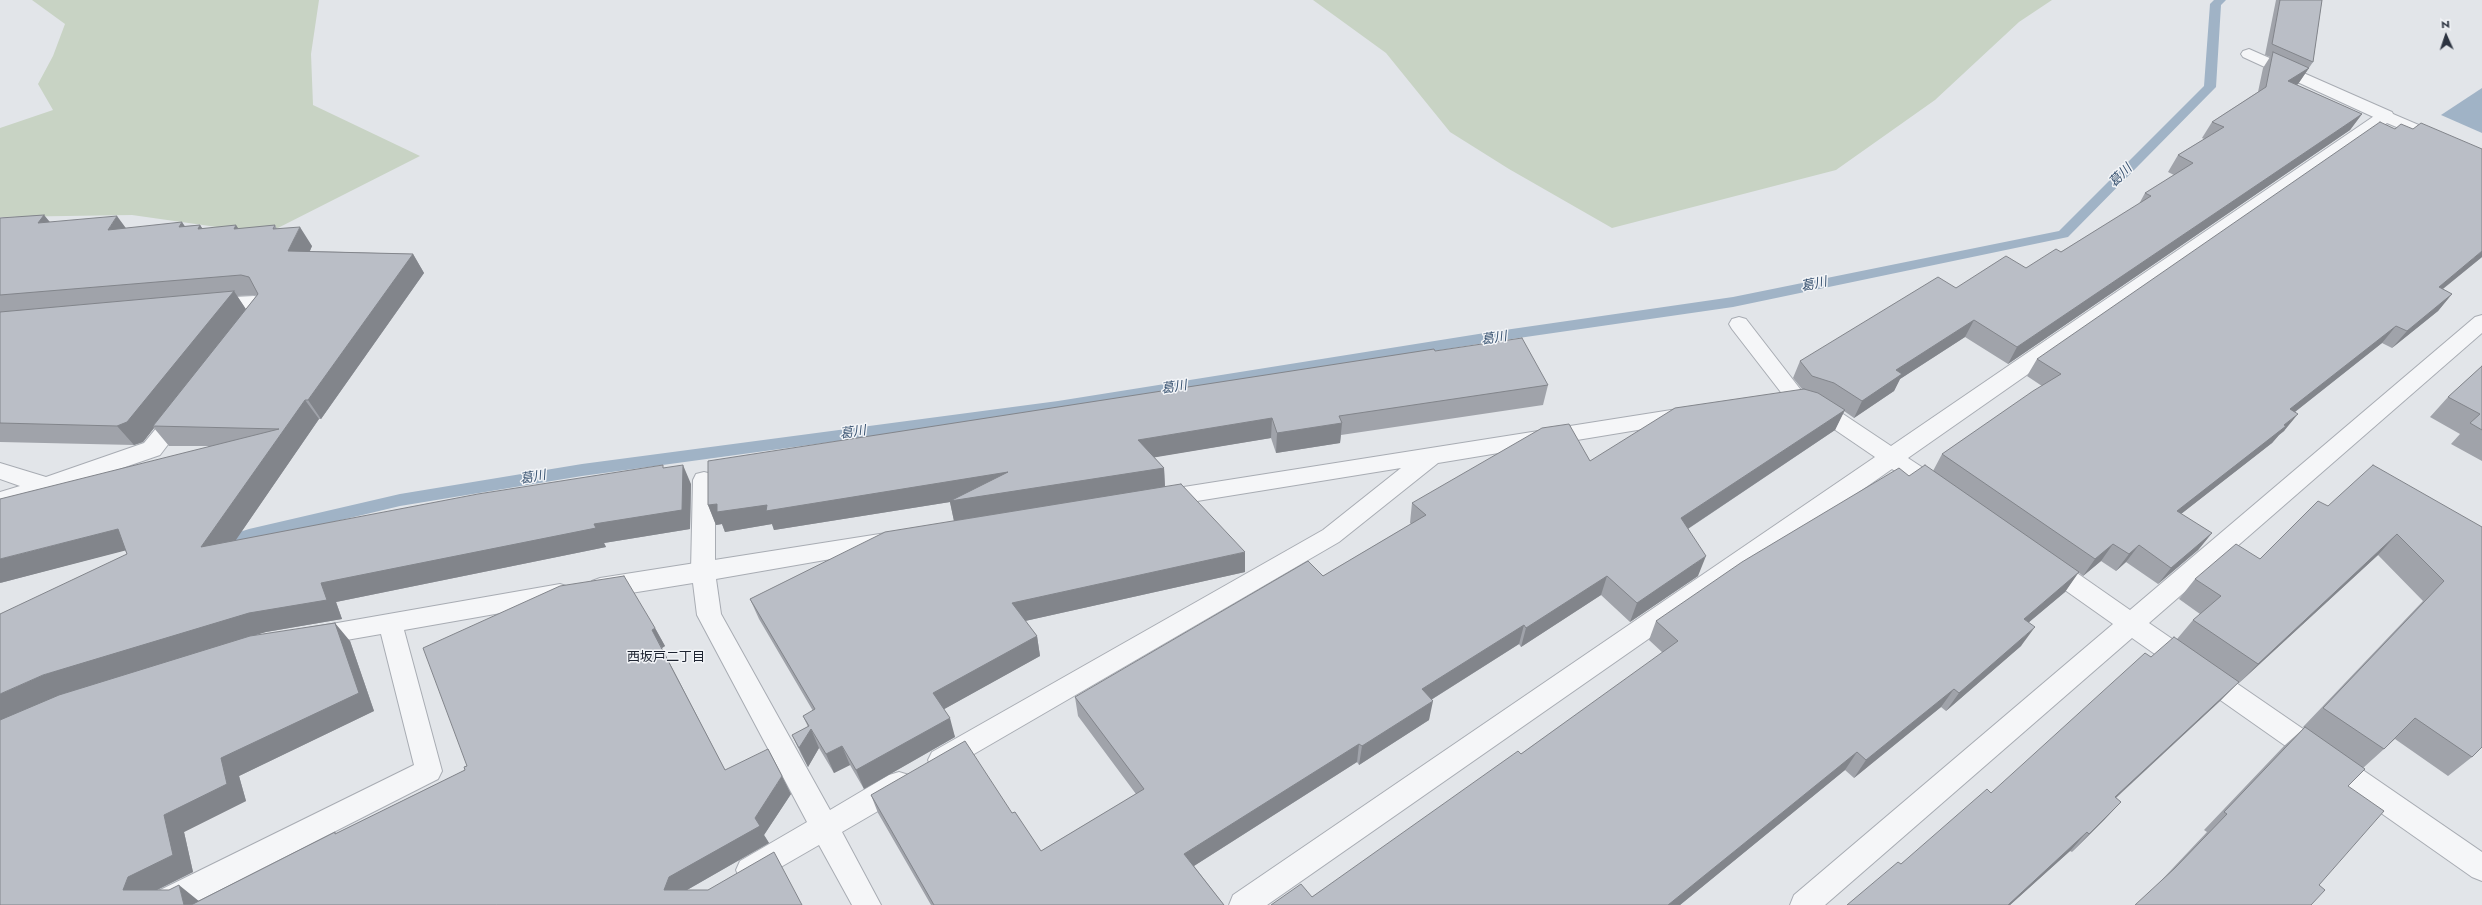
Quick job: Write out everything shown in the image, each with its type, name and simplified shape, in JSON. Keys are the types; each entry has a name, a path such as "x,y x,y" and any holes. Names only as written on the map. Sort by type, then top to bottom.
{"street":[{"path":"2250,54 2482,158"},
{"path":"1243,905 1893,458 2386,116"},
{"path":"191,307 254,302 260,312 241,337"},
{"path":"1804,905 2482,322"},
{"path":"1739,324 1797,399"},
{"path":"0,501 152,449 192,399"},
{"path":"1773,403 1797,399 1818,406 1958,502"},
{"path":"1143,500 1702,413"},
{"path":"731,882 1331,536 1434,454"},
{"path":"0,471 45,485"},
{"path":"704,480 703,571 709,615 867,905"},
{"path":"289,639 907,538"},
{"path":"2028,552 2482,868"},
{"path":"160,905 429,771 390,622"}],"green space":[{"path":"32,0 319,0 311,54 313,105 420,156 266,234 132,215 0,217 0,128 53,110 38,84 53,56 65,24"},
{"path":"1313,0 2052,0 2019,22 1935,100 1836,170 1612,228 1509,169 1450,132 1386,53"}],"water":[{"path":"2482,88 2482,133 2441,115"}],"building":[{"path":"2280,0 2322,0 2313,62 2272,44"},
{"path":"2273,52 2309,68 2288,81 2362,114 2017,347 1974,320 1896,370 1902,374 1862,401 1834,383 1812,376 1800,361 1938,277 1956,288 2006,256 2026,268 2056,249 2061,252 2151,196 2145,193 2193,163 2178,155 2224,127 2212,122 2266,87"},
{"path":"2380,122 2395,129 2401,124 2413,129 2421,123 2482,149 2482,251 2439,287 2452,294 2407,331 2396,326 2290,409 2298,414 2284,425 2286,426 2177,511 2212,533 2171,568 2139,545 2129,554 2113,544 2095,559 1942,454 2033,391 2061,374 2037,359"},
{"path":"44,215 38,223 117,216 108,230 182,222 179,227 200,225 198,229 236,225 234,229 275,225 273,229 300,227 288,251 413,254 308,400 305,400 201,547 478,494 663,465 663,468 683,465 682,510 594,524 596,528 321,583 327,600 249,613 43,675 0,694 0,614 127,554 118,529 0,559 0,499 279,429 153,426 258,294 249,277 241,275 0,295 0,218"},
{"path":"234,291 127,422 117,426 0,423 0,312"},
{"path":"1522,338 1548,385 1339,416 1342,423 1277,433 1272,418 1138,440 1164,468 950,501 1008,472 766,511 767,505 717,512 717,504 708,505 708,461 1434,349 1435,351"},
{"path":"2482,366 2482,430 2470,423 2480,414 2448,397"},
{"path":"1804,389 1818,393 1845,410 1681,518 1706,556 1637,603 1607,576 1526,628 1524,625 1422,689 1433,701 1362,746 1359,744 1184,854 1224,905 934,905 871,795 965,741 1012,813 1015,812 1041,851 1144,789 1075,697 1308,561 1323,576 1426,515 1412,503 1542,428 1569,424 1590,461 1675,408"},
{"path":"1925,465 2079,572 2024,619 2035,627 1959,693 1954,689 1866,760 1857,752 1668,905 1271,905 1301,884 1312,897 1518,751 1521,754 1678,641 1656,621 1742,562 1899,468 1909,476"},
{"path":"2373,465 2482,527 2482,747 2472,757 2415,718 2384,749 2323,708 2444,581 2397,534 2258,664 2193,620 2221,596 2195,579 2236,544 2260,559 2318,501 2328,506"},
{"path":"1181,484 1245,552 1012,603 1037,636 933,693 950,718 856,770 842,746 826,754 811,729 799,748 792,735 809,726 803,716 815,709 750,599 885,532"},
{"path":"624,576 655,628 652,630 725,770 768,749 782,776 755,818 760,826 669,877 664,890 708,890 774,852 802,905 191,905 335,832 335,834 465,770 464,767 467,766 423,648 560,586"},
{"path":"335,623 359,693 221,758 227,784 164,815 173,855 128,877 123,890 169,890 179,885 184,905 0,905 0,720 59,695 250,636"},
{"path":"2174,637 2239,682 2115,797 2121,802 2089,834 2087,832 2008,905 1847,905 1898,862 1901,864 1987,789 1991,793 2145,653 2151,657"},
{"path":"2305,727 2365,769 2348,786 2384,811 2319,885 2325,890 2311,905 2135,905 2175,868 2227,814 2224,812"}],"waterway":[{"name":"葛川","path":"215,547 249,536 400,500 582,470 1058,406 1491,337 1733,302 2063,234 2210,87 2216,4 2220,0"}],"district":[{"name":"西坂戸二丁目","path":"666,658"}]}
